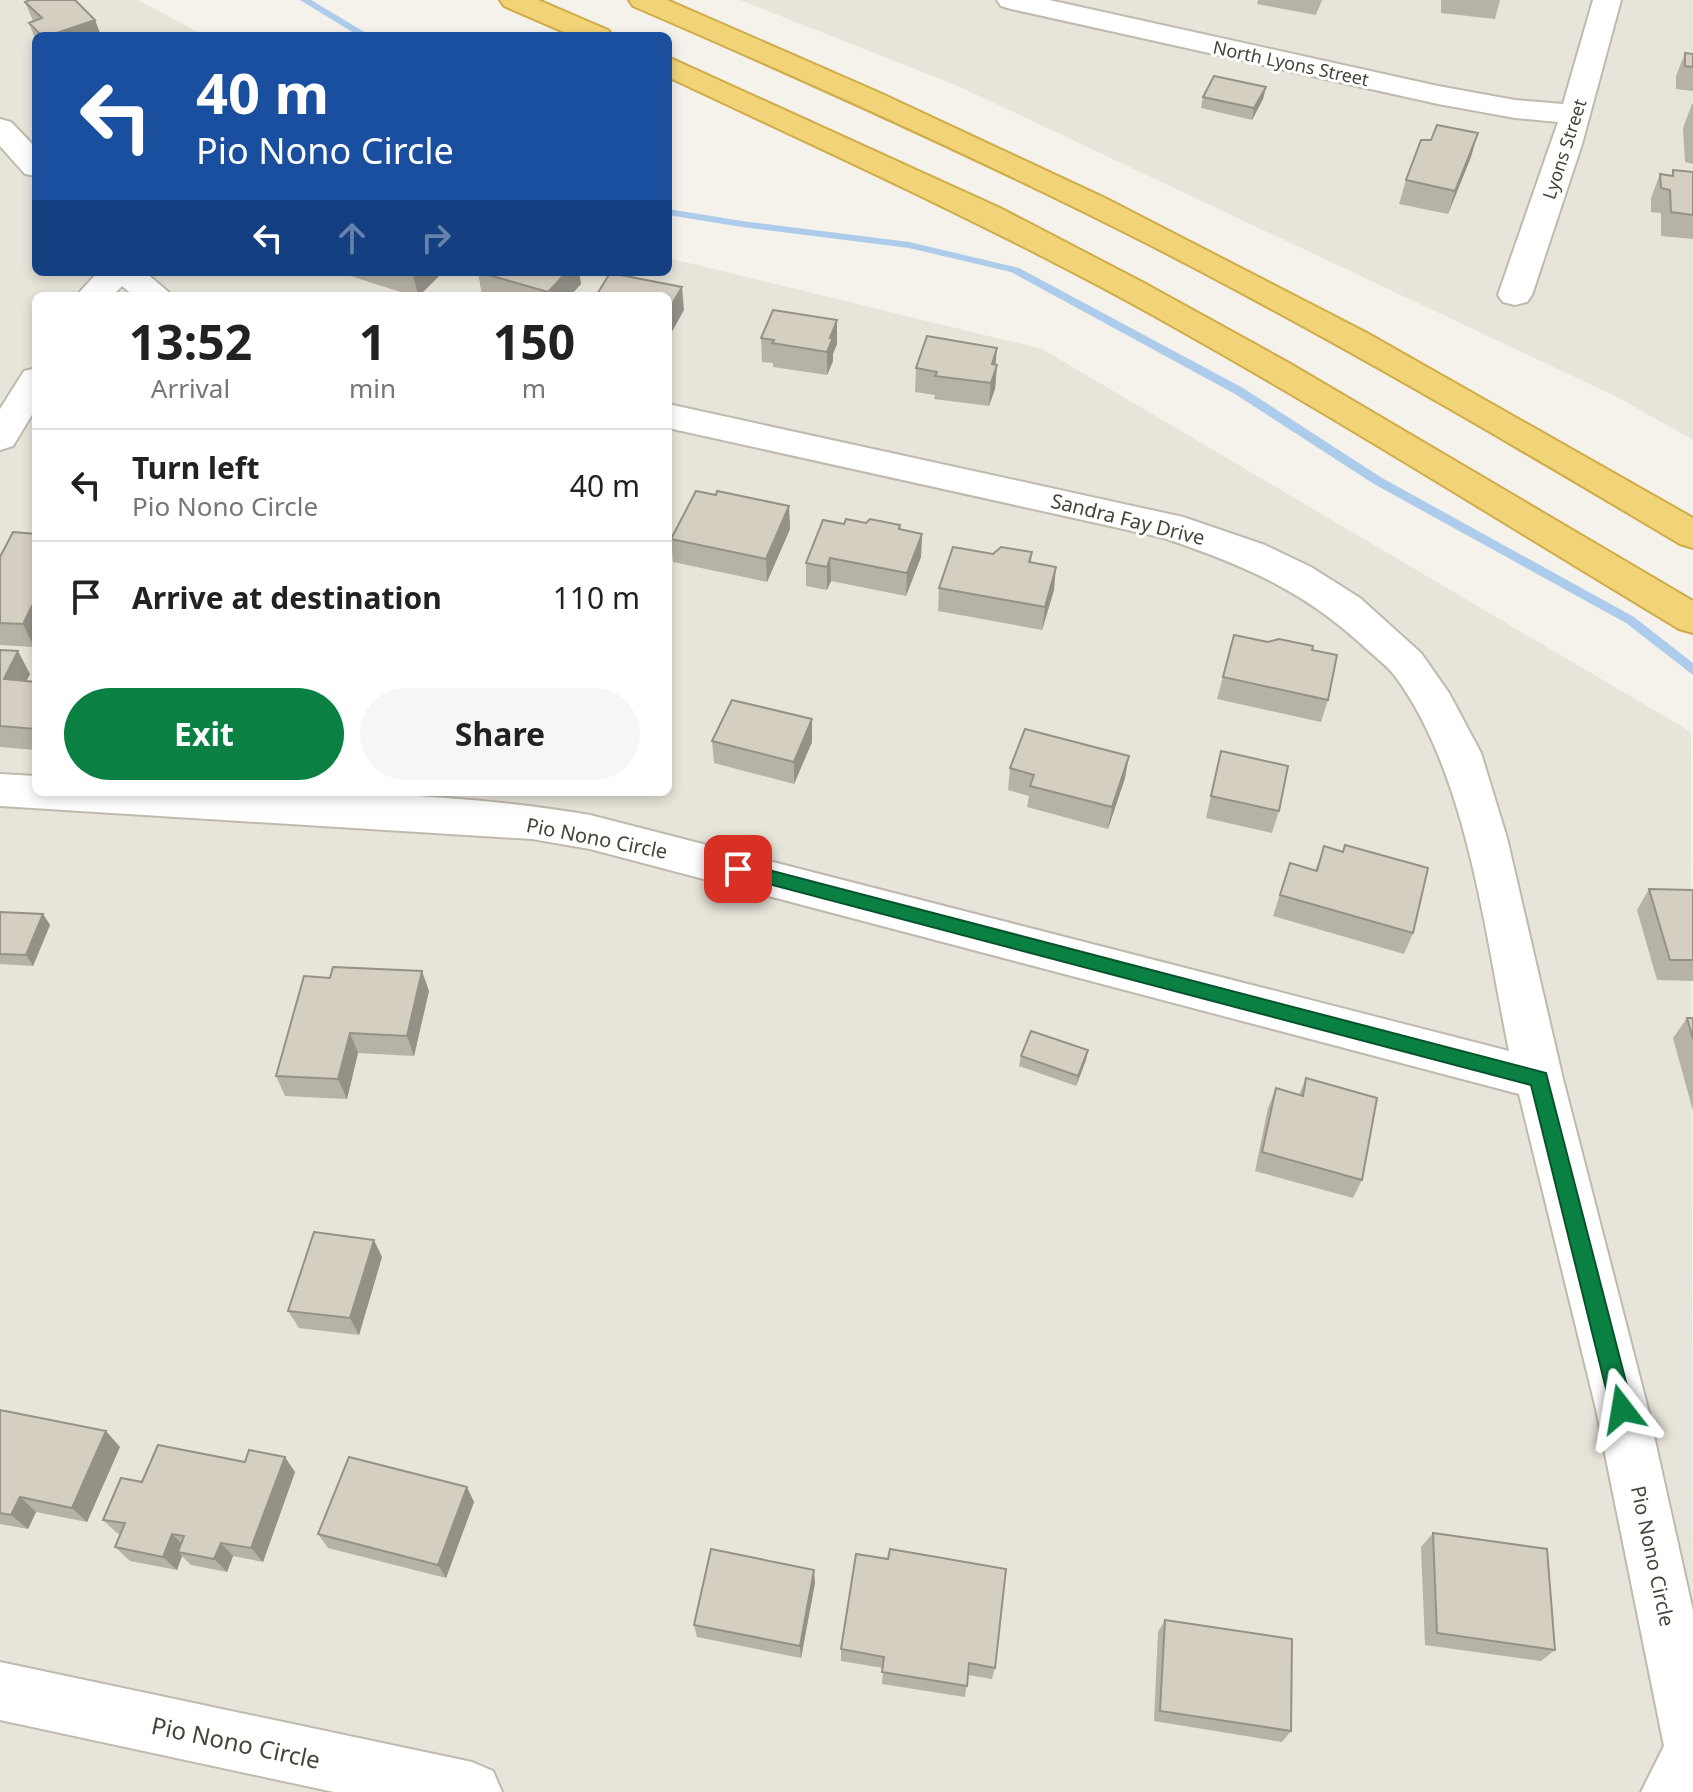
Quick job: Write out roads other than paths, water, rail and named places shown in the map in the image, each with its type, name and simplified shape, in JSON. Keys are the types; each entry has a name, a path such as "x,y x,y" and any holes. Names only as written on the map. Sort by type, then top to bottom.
{"highway":[{"path":"514,0 589,32"},
{"path":"643,0 761,50 997,158 1240,279 1544,447 1693,535"},
{"path":"672,68 975,208 1132,290 1277,371 1693,619"}],"street":[{"name":"North Lyons Street","path":"1011,0 1438,95 1515,109 1573,114"},
{"name":"Lyons Street","path":"1515,295 1567,144 1607,0"},
{"path":"0,128 32,163"},
{"path":"97,292 113,276"},
{"path":"129,276 151,292"},
{"path":"0,438 32,386"},
{"name":"Sandra Fay Drive","path":"672,417 1170,526 1252,554 1297,577 1346,608 1407,663 1435,704 1460,753 1486,838 1539,1079"},
{"name":"Pio Nono Circle","path":"0,790 32,792"},
{"name":"Pio Nono Circle","path":"100,796 532,822 590,832 1539,1079 1622,1409 1693,1744"},
{"name":"Pio Nono Circle","path":"0,1691 472,1792"},
{"path":"1671,1792 1693,1753"}],"waterway":[{"path":"305,0 359,32"},
{"path":"672,213 909,245 1015,270 1239,391 1378,481 1630,620 1693,670"}]}
